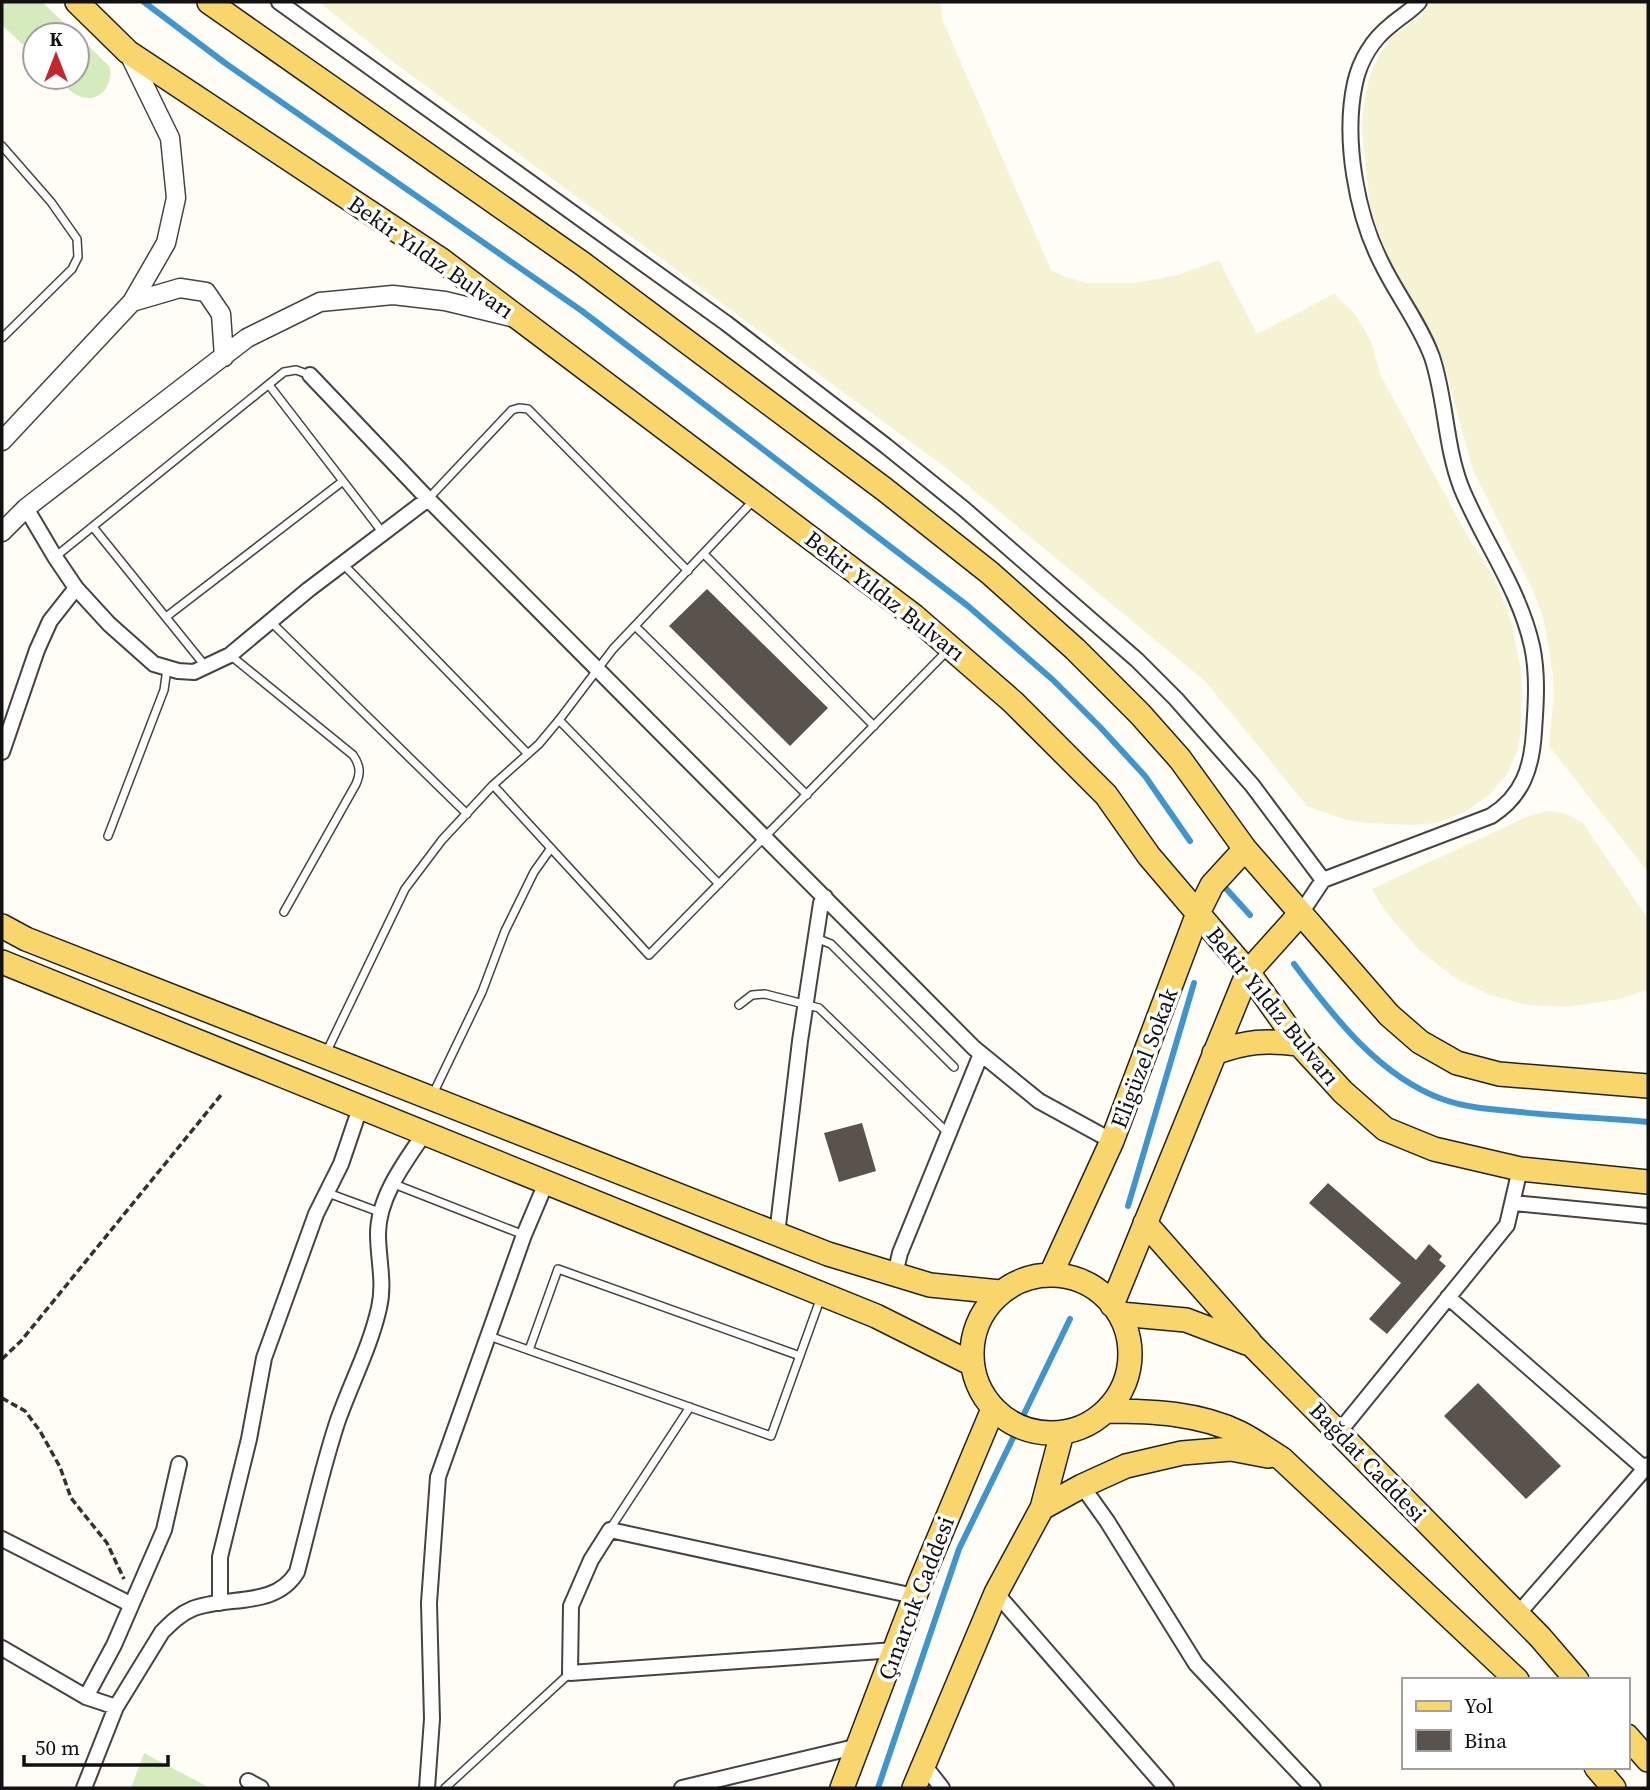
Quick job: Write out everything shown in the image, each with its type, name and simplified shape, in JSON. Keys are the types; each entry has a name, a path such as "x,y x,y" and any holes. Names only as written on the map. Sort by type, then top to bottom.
{"main road":[{"name":"Bekir Yıldız Bulvarı","path":"76,2 128,52 440,259 914,616 951,647 1022,711 1106,795 1149,856 1248,972 1299,1044 1343,1092 1385,1129 1434,1149 1520,1169 1648,1182"},
{"path":"209,2 583,264 938,530 1041,618 1116,689 1180,760 1245,849 1404,1029 1438,1054 1478,1070 1520,1078 1648,1086"},
{"name":"Eligüzel Sokak","path":"1051,1274 1112,1141 1198,913 1212,885 1245,849"},
{"path":"1116,1309 1145,1223 1248,972 1301,913"},
{"path":"2,926 26,939 828,1254 930,1285 1000,1292"},
{"path":"2,962 876,1316 972,1364"},
{"path":"1214,1054 1244,1043 1270,1041 1299,1044"},
{"path":"1145,1223 1252,1345"},
{"path":"1051,1274 1078,1279 1102,1293 1116,1309 1129,1339 1130,1367 1122,1391 1107,1411 1086,1426 1062,1433 1037,1433 1013,1424 993,1409 978,1388 972,1364 972,1338 982,1313 1000,1292 1024,1279 1051,1274"},
{"name":"Bağdat Caddesi","path":"1116,1309 1186,1320 1252,1345 1517,1615 1575,1678"},
{"name":"Çınarcık Caddesi","path":"842,1788 914,1597 993,1409"},
{"path":"1107,1411 1147,1411 1195,1417 1240,1433 1282,1459 1515,1678"},
{"path":"914,1788 996,1593 1042,1508 1062,1433"},
{"path":"1042,1508 1126,1466 1182,1453 1231,1449 1282,1459"},
{"path":"1629,1738 1648,1760"},
{"path":"1598,1769 1614,1788"}],"street":[{"path":"279,2 726,323 964,509 1137,660 1176,699 1252,785 1323,880"},
{"path":"1301,913 1323,880 1501,810 1524,783 1534,745 1536,675 1526,623 1517,598 1461,486 1429,349 1381,262 1365,222 1359,197 1353,147 1355,82 1373,43 1382,32 1419,2"},
{"path":"2,441 132,302 166,243 176,198 170,138 128,52"},
{"path":"132,302 180,288 206,292 221,314 224,357"},
{"path":"2,532 26,508 247,338 320,302 393,295 445,301 520,320"},
{"path":"310,375 428,499 981,1054 1039,1101 1112,1141"},
{"path":"26,508 76,587 109,624 154,664 167,669 194,672 230,655 343,563 428,499"},
{"path":"2,752 37,650 50,621 76,587"},
{"path":"777,1234 806,1004 821,903 825,897"},
{"path":"895,1274 900,1253 981,1054"},
{"path":"220,1603 220,1557 250,1440 264,1358 316,1214 341,1164 360,1108"},
{"path":"84,1788 116,1707 170,1623 192,1609 275,1593 288,1585 297,1572 337,1423 380,1307 382,1278 378,1230 384,1202 397,1175 424,1134"},
{"path":"1339,1432 1507,1225 1520,1169"},
{"path":"428,1788 432,1719 429,1603 439,1477 524,1235 546,1183"},
{"path":"1514,1203 1648,1216"},
{"path":"1448,1297 1646,1467 1517,1615"},
{"path":"86,1697 114,1645 164,1530 179,1464"},
{"path":"1082,1486 1107,1521 1196,1664 1313,1788"},
{"path":"895,1650 570,1673 571,1606 591,1560 610,1530 914,1597"},
{"path":"2,1539 132,1600"},
{"path":"996,1593 1166,1788"},
{"path":"2,1648 86,1697 116,1707"},
{"path":"682,1788 859,1746"},
{"path":"924,1765 942,1788"}],"lane":[{"path":"2,146 51,202 77,239 79,248 72,269 2,338"},
{"path":"55,557 269,384 290,370 310,375"},
{"path":"269,384 383,533"},
{"path":"428,499 512,410 524,408 688,571"},
{"path":"166,617 343,481"},
{"path":"325,1056 405,889 442,840 493,785 528,754 559,720 597,668 756,497"},
{"path":"93,527 206,667"},
{"path":"704,554 874,726"},
{"path":"343,563 528,754"},
{"path":"271,622 467,814"},
{"path":"635,626 807,795"},
{"path":"493,785 649,955 951,647"},
{"path":"230,655 353,755 359,766 356,784 284,912"},
{"path":"108,836 163,690 167,669"},
{"path":"559,720 719,884"},
{"path":"432,1098 482,992 505,931 534,872 551,848"},
{"path":"816,938 831,944 954,1067"},
{"path":"739,1005 752,995 774,996 819,1008 948,1133"},
{"path":"394,1184 524,1235"},
{"path":"328,1193 382,1213"},
{"path":"529,1350 558,1269 800,1356"},
{"path":"489,1336 771,1436 822,1294"},
{"path":"610,1530 690,1407"},
{"path":"445,1788 570,1673"}],"path":[{"path":"2,1359 21,1340 221,1095"},
{"path":"2,1398 25,1411 40,1431 60,1467 71,1499 107,1543 132,1600"}],"shaded area":[{"path":"319,2 941,2 942,19 1051,270 1086,283 1135,283 1178,275 1219,260 1257,334 1334,294 1355,314 1371,341 1380,374 1468,537 1494,577 1511,621 1521,670 1522,696 1520,737 1517,752 1507,774 1491,793 1478,803 1465,812 1437,823 1366,823 1346,820 1307,806 1205,681 949,470 392,61"},
{"path":"1433,2 1648,2 1648,872 1549,746 1554,693 1543,617 1534,593 1473,470 1442,357 1386,254 1370,207 1362,131 1369,78 1378,57 1392,37"},
{"path":"1549,811 1567,814 1583,823 1648,919 1648,989 1620,999 1566,1007 1527,1005 1490,995 1455,978 1419,950 1385,911 1372,889 1531,815"}],"green space":[{"path":"2,2 42,2 62,21 21,21 21,43 2,25"},
{"path":"91,49 110,67 109,81 103,92 93,98 76,95 71,91 91,91"},
{"path":"144,1753 210,1788 131,1788"}],"building":[{"path":"707,589 828,708 790,746 669,626"},
{"path":"862,1123 876,1171 839,1182 824,1133"},
{"path":"1328,1183 1416,1260 1429,1244 1442,1256 1439,1260 1446,1266 1387,1334 1369,1319 1401,1283 1309,1203"},
{"path":"1478,1383 1561,1466 1526,1499 1444,1416"}],"waterway":[{"path":"144,2 225,63 582,311 968,606 1053,680 1100,727 1145,776 1190,841"},
{"path":"1221,883 1250,915"},
{"path":"1294,964 1341,1024 1378,1060 1419,1089 1467,1106 1648,1122"},
{"path":"1128,1206 1194,983"},
{"path":"1023,1416 1070,1319"},
{"path":"878,1788 959,1549 1014,1436"}]}
